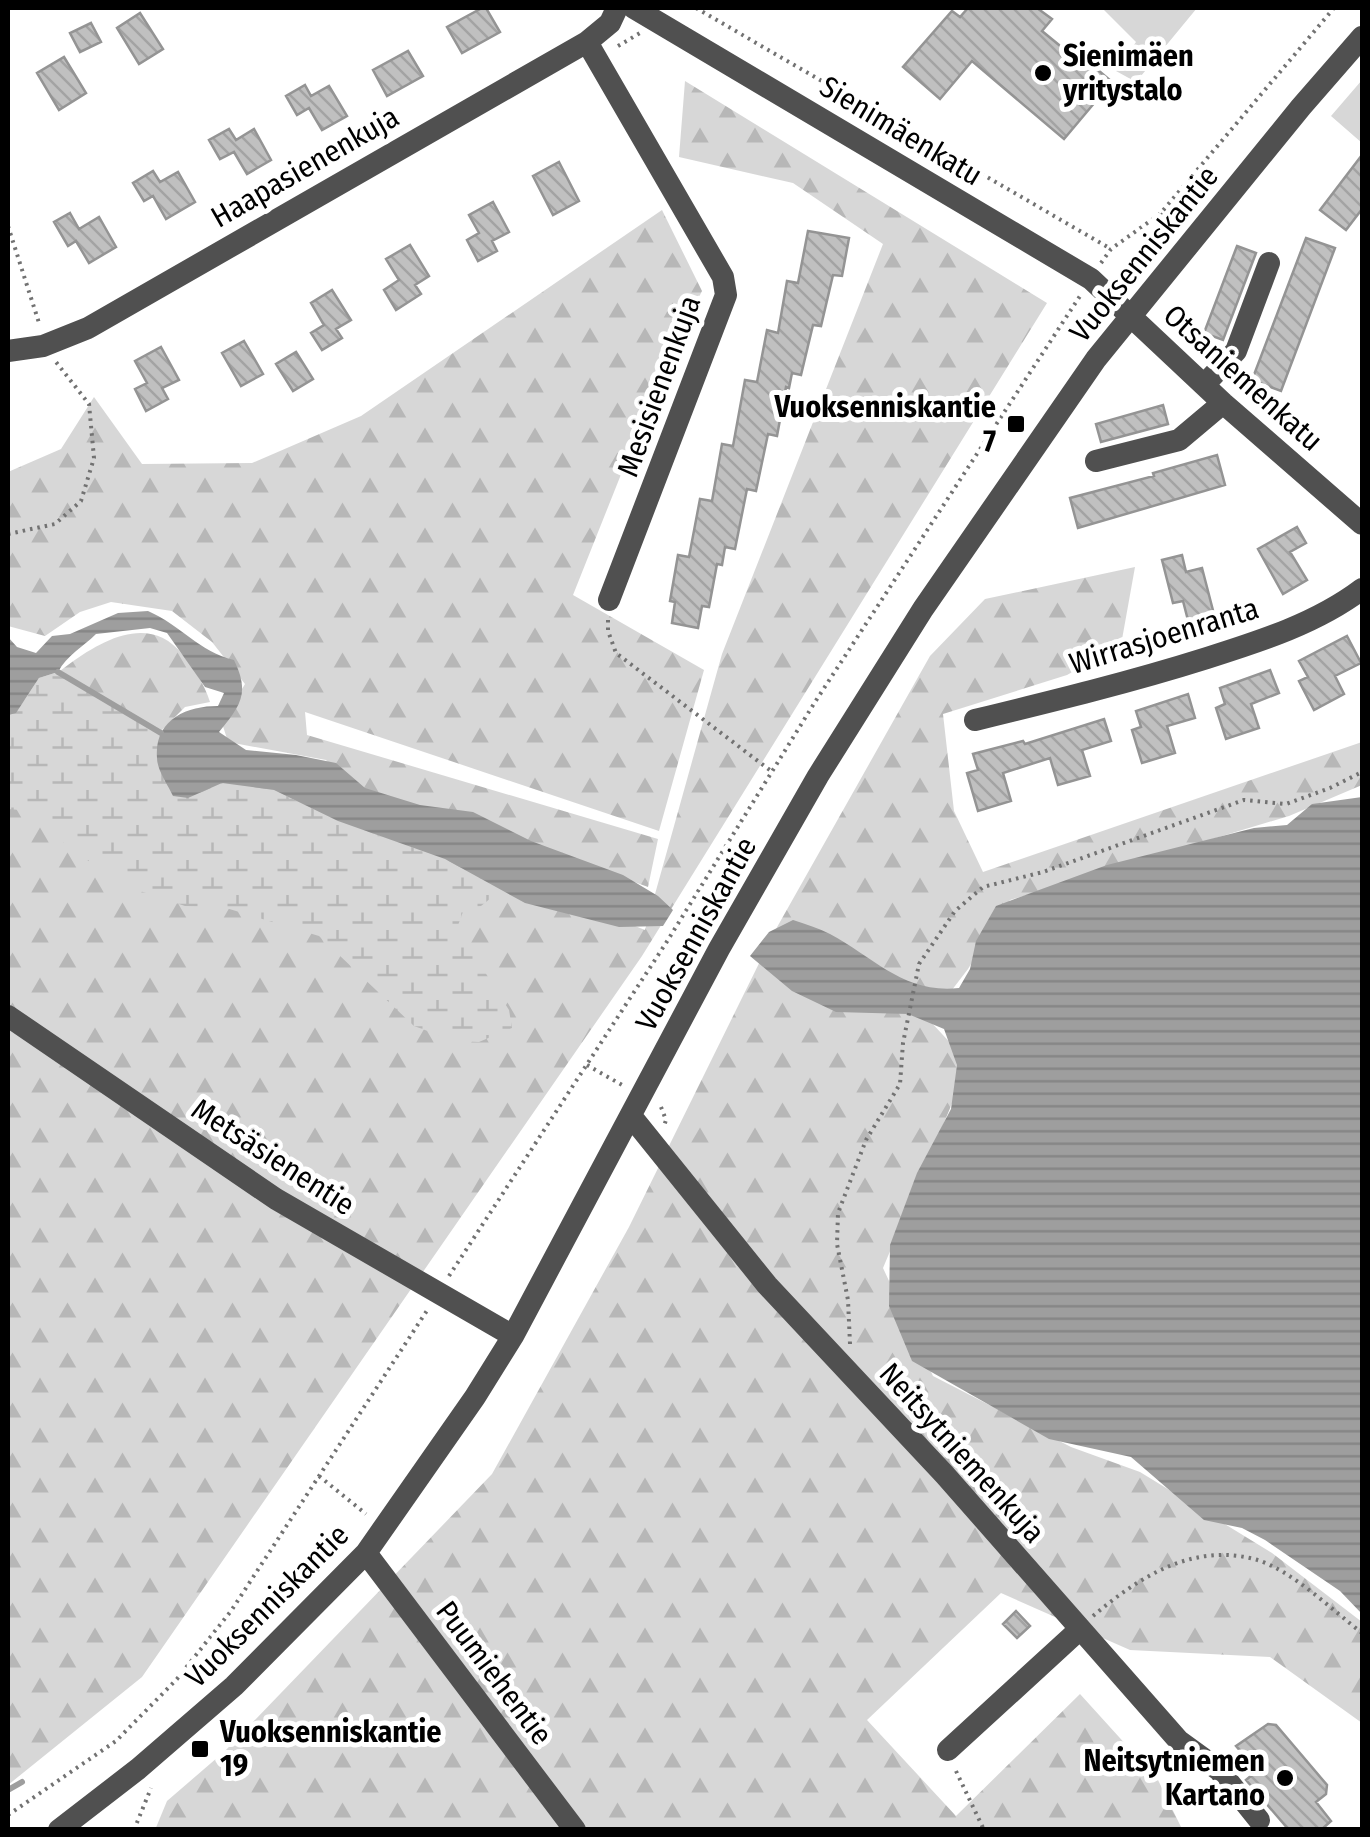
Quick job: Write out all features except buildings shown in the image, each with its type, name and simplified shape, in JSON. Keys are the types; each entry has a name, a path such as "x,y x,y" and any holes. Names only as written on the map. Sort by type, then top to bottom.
{"street":[{"name":"Haapasienenkuja","path":"8,351 45,346 88,328 592,50 617,8"},
{"name":"Sienimäenkatu","path":"643,13 1091,279 1130,317"},
{"name":"Vuoksenniskantie","path":"60,1830 234,1686 366,1553 475,1398 513,1336 719,949 923,608 1130,317 1362,36"},
{"name":"Mesisienenkuja","path":"592,50 723,278 726,295 608,600"},
{"path":"1204,385 1236,351 1269,263"},
{"name":"Otsaniemenkatu","path":"1130,317 1362,524"},
{"path":"1096,460 1179,440 1223,402"},
{"name":"Wirrasjoenranta","path":"975,720 1252,644 1330,610 1362,590"},
{"name":"Metsäsienentie","path":"8,1016 276,1199 513,1336"},
{"name":"Neitsytniemenkuja","path":"631,1116 767,1285 945,1475 1179,1740 1219,1770 1259,1820"},
{"name":"Puumiehentie","path":"366,1553 575,1830"},
{"path":"948,1750 1079,1630"}],"path":[{"path":"696,8 1110,249"},
{"path":"8,1815 116,1741 177,1680 231,1611 666,943 771,771 1110,249 1160,214 1334,8"},
{"path":"592,50 639,34 643,13"},
{"path":"8,226 45,346 89,404 94,458 81,501 56,524 8,534"},
{"path":"608,600 608,632 616,653 771,771"},
{"path":"854,1377 848,1300 837,1244 838,1213 866,1140 900,1084 918,964 955,911 983,887 1043,872 1244,800 1286,804 1362,772"},
{"path":"1079,1630 1143,1578 1176,1562 1215,1554 1257,1560 1297,1582 1362,1633"},
{"path":"948,1750 984,1830"}],"green space":[{"path":"1102,8 1197,8 1136,82 1116,71 1136,42"},
{"path":"1362,80 1362,143 1331,116"},
{"path":"685,81 1047,303 642,956 142,1677 8,1785 8,714 93,648 117,637 141,633 163,638 183,655 210,702 185,707 157,735 645,930 722,654 883,244 793,183 679,157"},
{"path":"662,210 702,291 661,374 573,595 704,670 659,831 305,712 307,735 658,839 648,887 512,837 405,812 339,775 326,760 228,742 222,723 245,684 212,642 172,611 111,602 80,612 45,636 8,626 8,472 61,449 94,397 142,464 252,463 361,416"},
{"path":"1135,567 1121,645 1067,675 943,714 954,811 983,872 1362,742 1362,785 1289,816 1010,900 968,969 929,1020 969,1063 883,1268 933,1376 1071,1447 1140,1472 1272,1553 1362,1622 1362,1723 1270,1657 1130,1650 1001,1593 867,1720 956,1816 1080,1694 1158,1780 1182,1829 155,1830 167,1801 225,1751 492,1474 629,1227 776,929 930,656 985,599"},
{"path":"58,672 161,733 159,741 189,798 222,783 274,790 338,821 445,859 501,890 481,906 464,909 457,928 509,1010 512,1028 479,1042 455,1041 414,1026 319,936 226,908 185,906 137,890 94,865 20,810 8,809 8,715 16,713 39,678"}],"shaded area":[{"path":"148,611 210,651 234,660 242,681 241,698 219,732 246,750 336,763 365,788 420,805 473,812 531,841 623,875 673,910 663,926 619,927 525,903 445,859 338,821 274,790 222,783 188,798 173,796 157,763 161,734 184,712 218,706 224,693 205,687 167,633 150,628 96,634 58,672 39,678 16,713 8,715 8,637 17,647 36,653 52,636 70,634 118,613"},
{"path":"1362,797 1362,1614 1340,1591 1265,1540 1242,1528 1204,1520 1131,1457 1049,1439 912,1361 889,1306 890,1245 917,1173 951,1109 957,1065 944,1029 908,1014 836,1012 792,991 750,956 769,932 793,920 830,934 906,980 959,988 970,969 976,941 996,906 1107,865 1254,828 1287,825 1312,804"}],"waterway":[{"path":"58,672 161,733"},
{"path":"8,1790 22,1782"}],"place":[{"name":"Sienimäen yritystalo","path":"1043,73"},
{"name":"Vuoksenniskantie 7","path":"1016,424"},
{"name":"Vuoksenniskantie 19","path":"200,1749"},
{"name":"Neitsytniemen Kartano","path":"1285,1778"}]}
